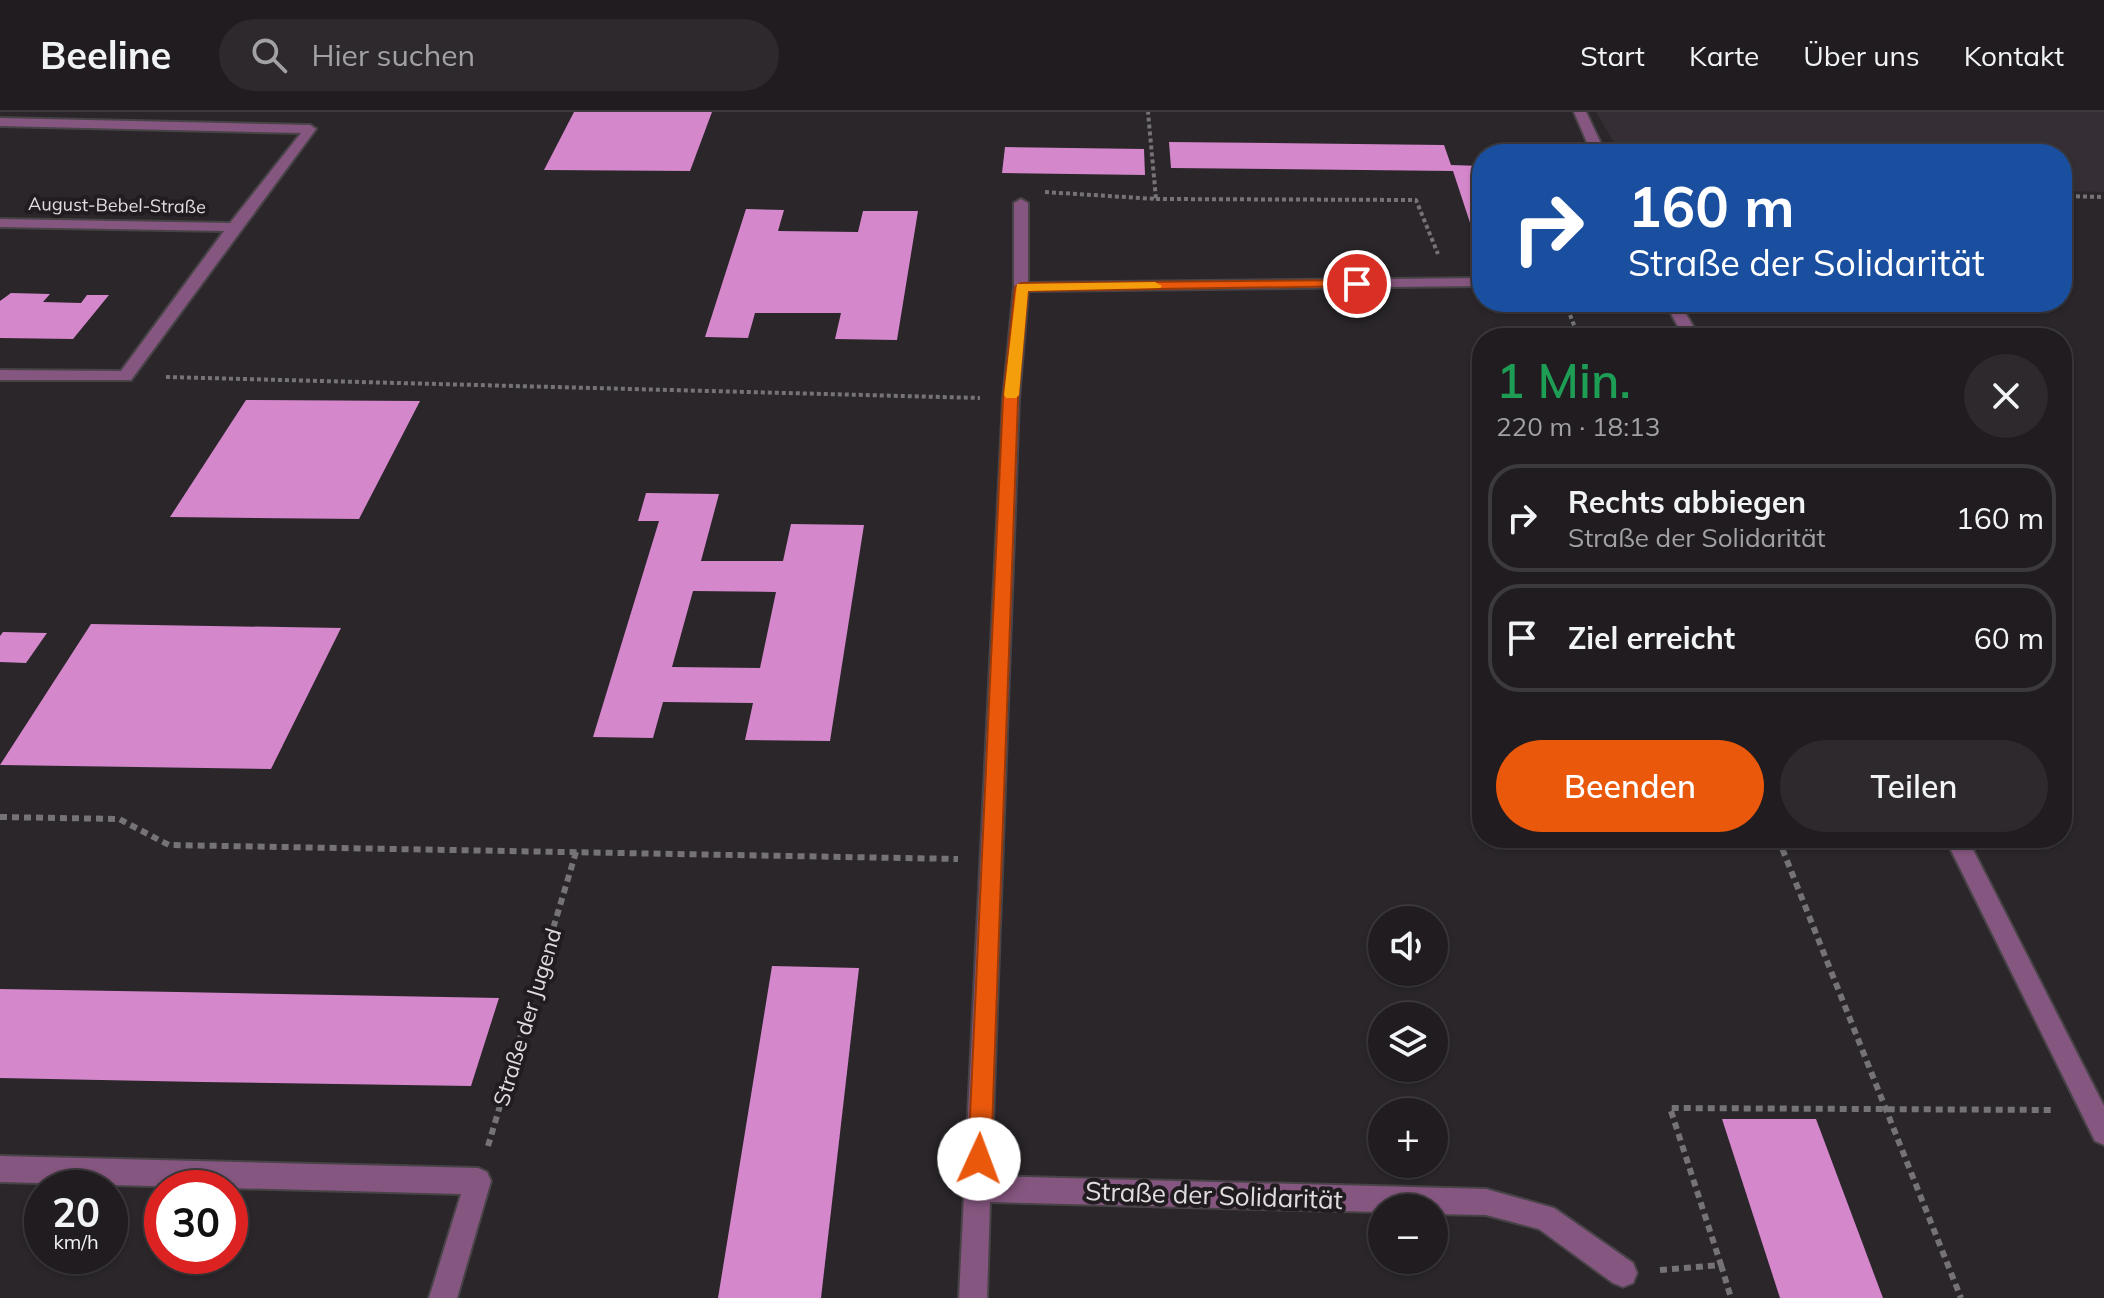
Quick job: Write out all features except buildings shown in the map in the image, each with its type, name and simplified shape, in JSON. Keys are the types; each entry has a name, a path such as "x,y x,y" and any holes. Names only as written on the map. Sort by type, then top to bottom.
{"street":[{"path":"1580,112 1594,144"},
{"name":"August-Bebel-Straße","path":"0,122 310,129 125,376"},
{"path":"973,1298 1011,399 1021,287 1021,203"},
{"name":"August-Bebel-Straße","path":"0,223 234,227"},
{"path":"1021,287 1472,282"},
{"path":"0,375 125,376"},
{"path":"1961,848 2104,1132"},
{"path":"0,1169 478,1181 443,1298"},
{"name":"Straße der Solidarität","path":"978,1189 1486,1202 1545,1217 1623,1273"}],"path":[{"path":"1148,112 1156,199"},
{"path":"1021,203 1038,192 1156,199 1416,200 1449,283"},
{"path":"2072,196 2104,197"},
{"path":"125,376 1011,399"},
{"path":"0,817 119,819 169,845 991,859"},
{"path":"1782,848 1961,1298"},
{"name":"Straße der Jugend","path":"478,1181 576,852"},
{"path":"1731,1298 1670,1108 2093,1110"},
{"path":"1623,1273 1721,1265"}],"shaded area":[{"path":"1596,112 2104,112 2104,192 2072,191 2072,144 1615,144"}],"slow traffic":[{"path":"1011,395 1021,287 1155,286"}],"route":[{"path":"979,1159 1011,399 1021,287 1357,284"}]}
